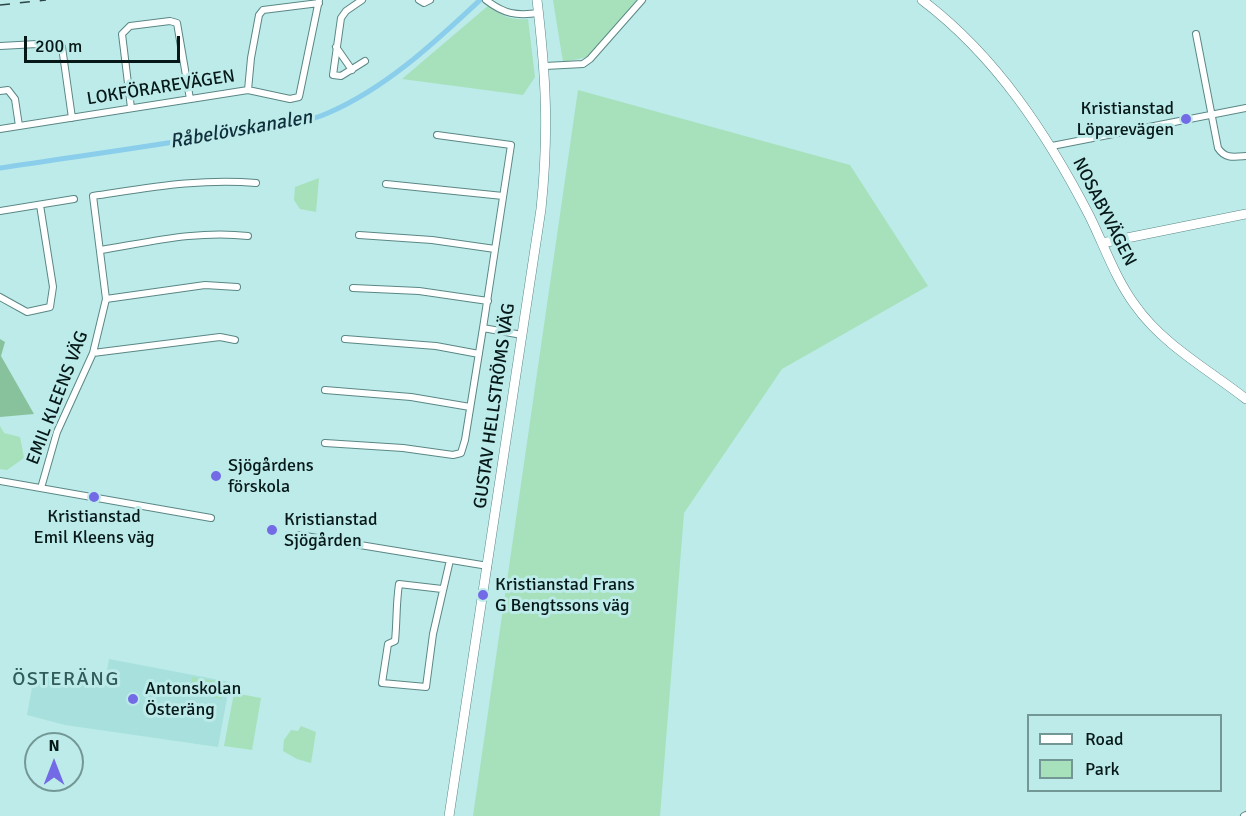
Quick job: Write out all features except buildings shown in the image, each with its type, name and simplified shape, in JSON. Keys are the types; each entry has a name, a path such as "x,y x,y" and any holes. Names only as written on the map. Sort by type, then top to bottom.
{"street":[{"path":"362,0 346,11 341,18 333,75 341,76 365,61"},
{"path":"419,0 424,3 430,0"},
{"path":"486,0 505,14 520,16 539,13"},
{"name":"GUSTAV HELLSTRÖMS VÄG","path":"449,816 543,192 548,130 546,66 537,0"},
{"path":"546,66 582,63 590,59 642,0"},
{"name":"NOSABYVÄGEN","path":"922,0 950,22 975,47 1016,95 1052,146 1141,314 1165,337 1246,399"},
{"path":"248,90 259,15 263,10 319,2"},
{"name":"LOKFÖRAREVÄGEN","path":"0,129 248,90 290,99 299,97 319,2"},
{"path":"131,108 122,34 130,26 170,21 177,23 190,99"},
{"path":"1196,34 1218,148 1222,154 1230,157 1246,156"},
{"path":"0,46 37,44 62,47 72,118"},
{"path":"336,47 352,70"},
{"path":"0,91 8,90 12,93 19,126"},
{"path":"1052,146 1246,108"},
{"path":"325,443 403,448 457,455 464,448 511,146 437,135"},
{"name":"EMIL KLEENS VÄG","path":"40,489 57,432 93,353 106,299 93,196 194,181 226,180 256,183"},
{"path":"386,184 503,196"},
{"path":"0,211 74,199"},
{"path":"0,297 27,312 50,307 53,287 40,205"},
{"path":"1102,243 1246,214"},
{"path":"101,250 186,236 221,233 248,236"},
{"path":"359,235 432,240 495,249"},
{"path":"106,299 205,285 237,287"},
{"path":"353,288 419,291 488,301"},
{"path":"483,328 522,335"},
{"path":"93,353 220,337 235,340"},
{"path":"345,339 436,346 479,354"},
{"path":"325,390 411,397 470,407"},
{"path":"0,481 211,518"},
{"path":"299,535 488,566"},
{"path":"442,589 399,584 395,608 398,615 395,641 388,644 382,683 426,687 442,589 450,560"}],"shaded area":[{"path":"109,659 230,682 218,747 65,725 27,715 35,671 105,683"}],"green space":[{"path":"553,0 638,0 588,57 563,62"},
{"path":"489,5 507,17 528,19 535,77 523,95 402,79"},
{"path":"578,90 850,165 928,286 782,369 684,513 660,816 473,816"},
{"path":"319,178 316,212 300,209 294,200 295,187"},
{"path":"0,339 5,342 1,356 34,414 0,417"},
{"path":"0,426 4,433 20,437 24,458 7,470 0,469"},
{"path":"192,677 225,682 222,699 189,693"},
{"path":"234,693 261,698 252,750 224,746"},
{"path":"301,726 316,732 311,763 297,759 283,751 284,740 291,730 298,731"}],"waterway":[{"name":"Råbelövskanalen","path":"0,168 281,126 317,117 349,103 389,78 427,48 480,0"}],"railway":[{"path":"0,5 46,0"}],"place":[{"name":"Kristianstad Löparevägen","path":"1186,119"},
{"name":"Sjögårdens förskola","path":"216,476"},
{"name":"Kristianstad Emil Kleens väg","path":"94,497"},
{"name":"Kristianstad Sjögården","path":"272,530"},
{"name":"Kristianstad Frans G Bengtssons väg","path":"483,595"},
{"name":"Antonskolan Österäng","path":"133,699"}],"district":[{"name":"ÖSTERÄNG","path":"66,680"}]}
